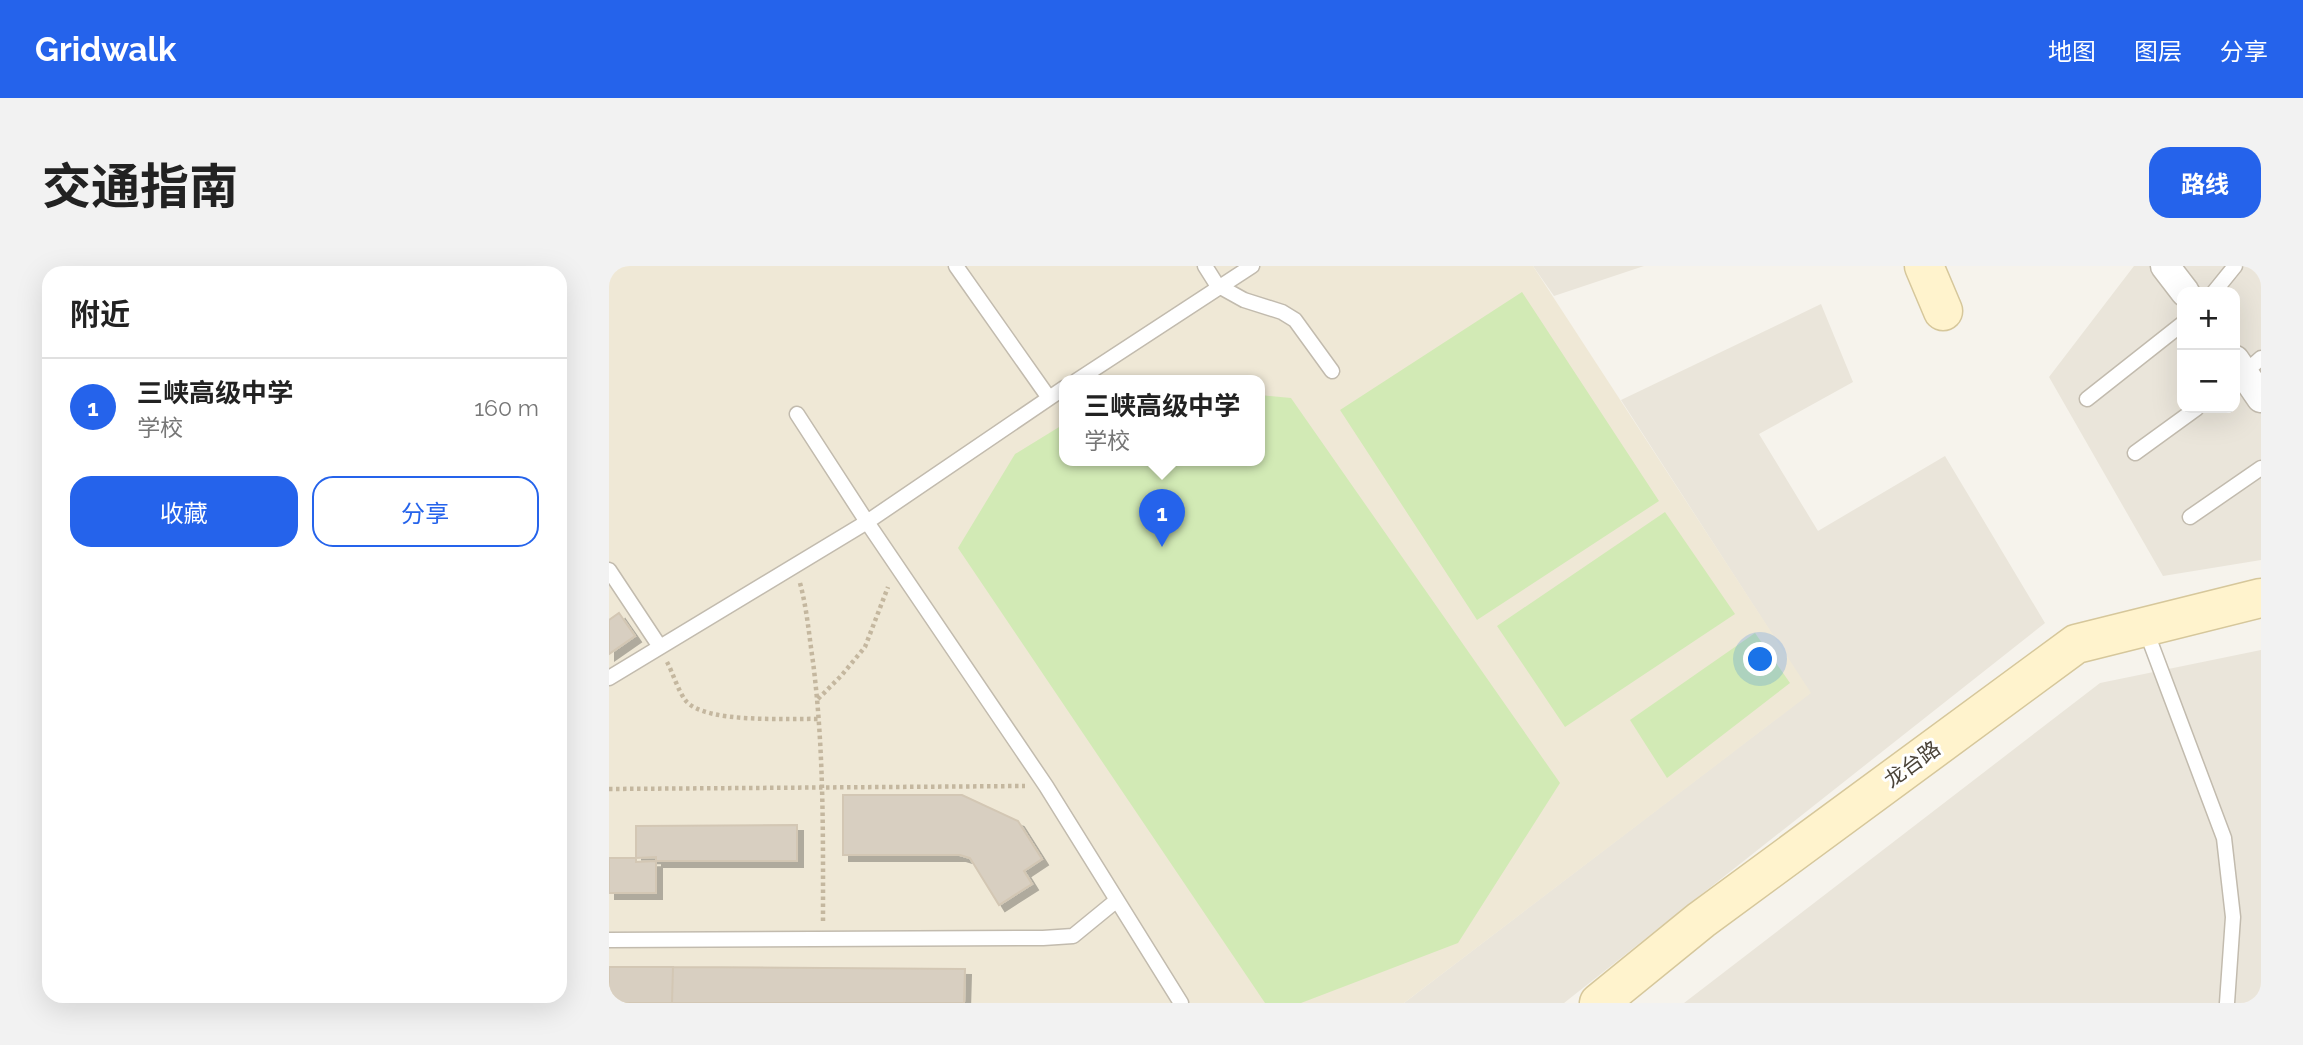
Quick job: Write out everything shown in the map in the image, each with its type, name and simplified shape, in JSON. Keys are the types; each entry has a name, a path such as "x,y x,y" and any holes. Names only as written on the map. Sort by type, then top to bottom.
{"street":[{"path":"1924,266 1943,311"},
{"path":"2165,266 2181,287"},
{"path":"2244,368 2261,398"},
{"name":"龙台路","path":"1599,1003 1701,920 2076,644 2261,597"}],"lane":[{"path":"955,266 1049,398"},
{"path":"1205,266 1220,287 1244,300 1282,312 1295,320 1332,371"},
{"path":"1085,375 1252,266"},
{"path":"2218,287 2235,266"},
{"path":"2087,399 2177,328"},
{"path":"609,678 867,522 1059,391"},
{"path":"2135,453 2190,413"},
{"path":"797,414 1046,786 1181,1003"},
{"path":"2190,517 2261,468"},
{"path":"611,579 660,647"},
{"path":"2145,627 2224,838 2233,917 2227,1003"},
{"path":"609,940 1043,939 1073,936 1117,900"}],"path":[{"path":"818,700 865,647 895,563"},
{"path":"795,565 805,603 820,719 823,939"},
{"path":"660,647 687,701 705,713 738,718 820,719"},
{"path":"609,789 1046,786"}],"shaded area":[{"path":"609,266 1533,266 1811,693 1404,1003 609,1003"},
{"path":"1533,266 1644,266 1554,296"},
{"path":"2134,266 2261,266 2261,560 2163,576 2049,377"},
{"path":"1821,304 1853,382 1759,434 1818,531 1945,456 2045,623 1564,1003 1404,1003 1810,693 1621,400"},
{"path":"2261,650 2261,1003 1684,1003 2100,683"}],"green space":[{"path":"1522,292 1659,501 1477,620 1340,410"},
{"path":"1265,395 1291,398 1560,783 1458,943 1301,1003 1265,1003 958,548 1015,454 1059,427 1059,466 1265,466"},
{"path":"1665,512 1735,614 1565,727 1497,626"},
{"path":"1755,633 1790,683 1667,778 1630,720"}],"building":[{"path":"619,613 635,636 609,654 609,620"},
{"path":"843,795 962,795 1018,821 1042,859 1024,871 1032,884 999,905 970,858 960,855 843,855"},
{"path":"797,825 797,861 656,861 656,857 636,858 636,826"},
{"path":"609,858 636,858 636,862 656,861 656,893 609,893"},
{"path":"609,967 673,967 672,1003 609,1003"},
{"path":"673,967 965,969 964,1003 672,1003"}],"place":[{"name":"三峡高级中学","path":"1162,547"}]}
